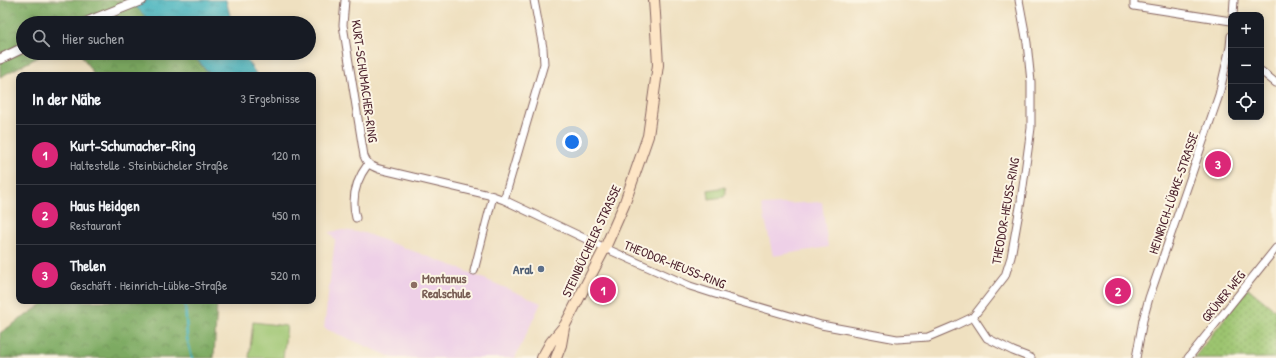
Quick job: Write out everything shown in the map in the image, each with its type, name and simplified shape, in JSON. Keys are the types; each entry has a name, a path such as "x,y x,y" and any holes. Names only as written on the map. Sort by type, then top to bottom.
{"main road":[{"name":"STEINBÜCHELER STRASSE","path":"542,358 551,342 565,326 605,248 624,204 648,136 658,65 654,0"},
{"name":"STEINBÜCHELER STRASSE","path":"556,358 561,345 565,326"}],"street":[{"path":"103,16 142,0"},
{"name":"KURT-SCHUMACHER-RING","path":"345,0 342,25 364,156 368,164"},
{"path":"504,200 544,64 543,48 534,0"},
{"name":"THEODOR-HEUSS-RING","path":"605,248 690,286 821,325 842,329 897,339 928,337 973,317 1005,276 1011,257 1022,194 1031,128 1031,82 1027,43 1019,0"},
{"path":"1134,0 1134,6 1228,21"},
{"path":"1233,12 1234,0"},
{"name":"HEINRICH-LÜBKE-STRASSE","path":"1136,358 1143,320 1219,95 1230,48"},
{"path":"0,59 16,51"},
{"path":"1264,73 1276,83"},
{"path":"356,218 353,197 368,164 493,196 605,248"},
{"path":"474,271 493,196"},
{"name":"GRÜNER WEG","path":"1188,358 1276,248"},
{"path":"973,317 987,338 1030,358"}],"shaded area":[{"path":"822,202 828,247 773,256 762,205"},
{"name":"Montanus Realschule","path":"343,230 364,233 454,266 541,303 515,358 393,358 324,328 335,240 329,232"}],"green space":[{"path":"0,0 129,0 145,16 16,16 16,60 33,60 0,77"},
{"path":"84,60 197,60 207,72 92,72"},
{"path":"725,187 726,193 724,197 709,199 708,190"},
{"path":"1248,288 1276,311 1276,358 1194,358"},
{"path":"42,304 217,304 214,358 0,358 0,333"},
{"path":"253,322 287,326 283,358 249,358"}],"water":[{"path":"129,0 226,0 230,16 145,16"},
{"path":"197,60 247,60 255,72 208,72"}],"waterway":[{"path":"185,304 187,338 192,358"}],"place":[{"name":"Thelen","path":"1218,164"},
{"name":"Aral","path":"541,269"},
{"name":"Montanus Realschule","path":"414,285"},
{"name":"Kurt-Schumacher-Ring","path":"603,290"},
{"name":"Haus Heidgen","path":"1118,291"}]}
